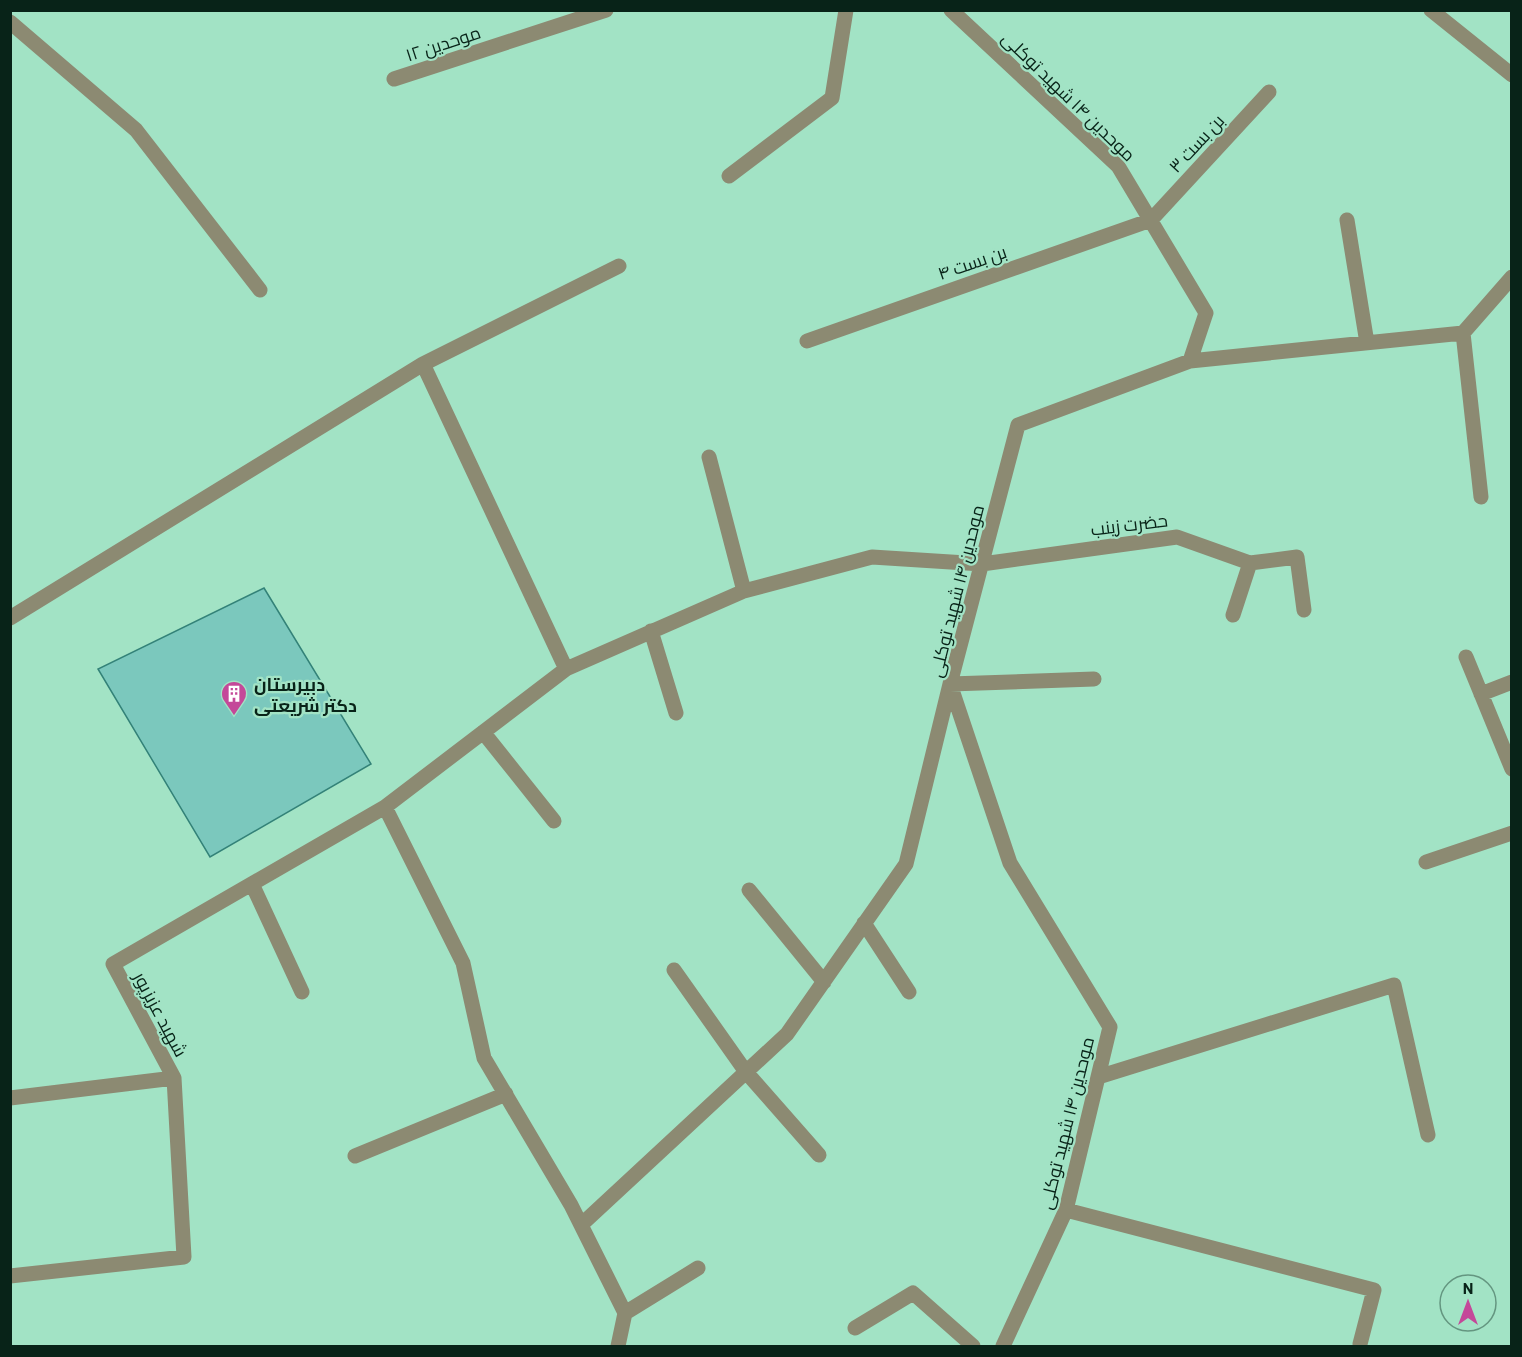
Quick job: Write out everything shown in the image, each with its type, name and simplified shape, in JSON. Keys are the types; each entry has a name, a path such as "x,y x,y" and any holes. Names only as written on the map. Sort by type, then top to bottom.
{"street":[{"name":"موحدین ۱۲","path":"394,79 606,10"},
{"path":"729,176 832,98 846,10"},
{"name":"موحدین ۱۴ شهید توکلی","path":"951,10 1118,166 1206,313 1190,361 1018,424 950,684 1010,863 1110,1027 1066,1210 1003,1347"},
{"path":"1431,10 1512,75"},
{"path":"10,22 136,130 260,290"},
{"name":"بن بست ۳","path":"1151,220 1269,92"},
{"name":"بن بست ۴","path":"807,341 1151,220"},
{"path":"1347,220 1367,343"},
{"path":"10,618 423,364 620,266"},
{"path":"1190,361 1463,333 1512,277"},
{"path":"1463,333 1481,497"},
{"path":"423,364 566,669"},
{"path":"709,457 744,591"},
{"name":"حضرت زینب","path":"651,631 744,591 872,557 982,564 1177,537 1250,563 1297,557 1304,610"},
{"path":"1233,615 1250,563"},
{"path":"651,631 676,714"},
{"name":"شهید عزیزپور","path":"10,1276 184,1257 174,1078 113,964 385,807 566,669 651,631"},
{"path":"1466,657 1512,769"},
{"path":"581,1225 788,1034 906,864 950,684 1094,679"},
{"path":"1481,694 1512,682"},
{"path":"483,732 554,821"},
{"path":"385,807 464,963 484,1058 581,1225 625,1312 618,1347"},
{"path":"1426,862 1512,833"},
{"path":"252,884 302,992"},
{"path":"749,890 824,982"},
{"path":"864,923 909,992"},
{"path":"674,970 746,1072 819,1155"},
{"path":"1098,1077 1394,985 1428,1135"},
{"path":"10,1098 174,1078"},
{"path":"355,1156 506,1094"},
{"path":"1066,1210 1374,1290 1360,1344"},
{"path":"625,1312 699,1268"},
{"path":"855,1328 913,1293 973,1347"}],"building":[{"name":"دبیرستان دکتر شریعتی","path":"264,588 371,764 210,857 98,669"}],"place":[{"name":"دبیرستان دکتر شریعتی","path":"234,717"}]}
